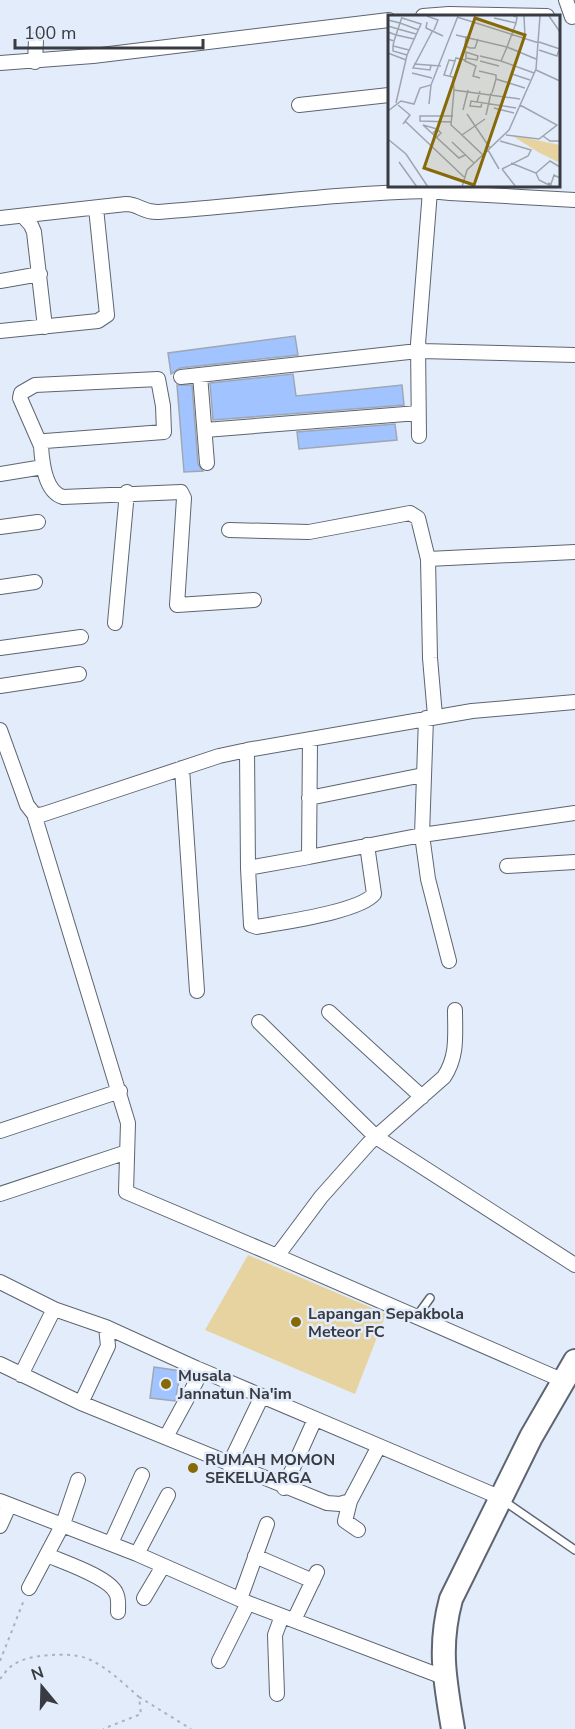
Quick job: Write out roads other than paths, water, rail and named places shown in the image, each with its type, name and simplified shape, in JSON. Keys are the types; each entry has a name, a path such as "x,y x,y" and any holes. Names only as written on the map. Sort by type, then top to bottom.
{"main road":[{"path":"453,1729 443,1677 444,1625 451,1599 500,1497 569,1371"}],"street":[{"path":"566,0 569,17"},
{"path":"427,15 449,10 531,15"},
{"path":"0,63 35,62 388,20"},
{"path":"35,62 36,40"},
{"path":"299,105 388,95"},
{"path":"0,218 131,204 146,212 159,212 288,202 363,192 430,188 575,200"},
{"path":"418,436 418,347 430,188"},
{"path":"0,331 98,321 107,315 96,208"},
{"path":"23,216 34,232 45,327"},
{"path":"0,281 40,274"},
{"path":"418,347 421,351 434,353 575,355"},
{"path":"181,377 418,347"},
{"path":"200,375 207,463"},
{"path":"41,446 49,440 163,434 165,430 159,380 35,385 27,388 20,398 41,446 43,467 55,493 59,496 127,492 182,494 177,605 254,600"},
{"path":"204,430 418,413"},
{"path":"0,474 43,467"},
{"path":"115,623 127,492"},
{"path":"229,530 309,532 410,513 418,518 428,559 431,717 423,775 422,835 428,879 449,961"},
{"path":"0,527 38,522"},
{"path":"428,559 575,552"},
{"path":"0,587 35,582"},
{"path":"0,648 81,637"},
{"path":"0,686 79,674"},
{"path":"34,814 41,815 182,768 247,750 431,717 575,702"},
{"path":"0,730 27,805 34,814 120,1091 128,1123 125,1189 127,1195 417,1316 569,1371"},
{"path":"309,857 310,740"},
{"path":"247,750 249,922 257,927 322,914 369,900 374,894 367,844"},
{"path":"182,768 196,992"},
{"path":"309,798 423,775"},
{"path":"248,868 367,844 575,813"},
{"path":"507,866 575,862"},
{"path":"277,1256 321,1197 376,1137 444,1077 451,1066 456,1050 455,1010"},
{"path":"329,1012 422,1097"},
{"path":"259,1022 376,1137 575,1265"},
{"path":"0,1131 120,1091"},
{"path":"0,1194 127,1152"},
{"path":"0,1282 54,1309 106,1327 196,1368 500,1497"},
{"path":"21,1375 54,1309"},
{"path":"81,1403 108,1346 106,1327"},
{"path":"0,1365 81,1403 284,1488 327,1503 340,1504 350,1501"},
{"path":"166,1437 196,1382 196,1368"},
{"path":"229,1465 262,1396"},
{"path":"284,1488 315,1419"},
{"path":"358,1530 345,1521 350,1501 379,1446"},
{"path":"111,1544 142,1475"},
{"path":"29,1588 63,1524 78,1480"},
{"path":"137,1554 168,1495"},
{"path":"0,1526 5,1503 137,1554 244,1601 443,1677"},
{"path":"219,1661 244,1601 255,1556 267,1524"},
{"path":"47,1555 96,1576 114,1589 118,1595 118,1611"},
{"path":"255,1556 315,1576 275,1635 277,1694"},
{"path":"144,1598 163,1566"}],"lane":[{"path":"417,1316 430,1298"},
{"path":"500,1497 575,1550"}],"place":[{"name":"Lapangan Sepakbola Meteor FC","path":"296,1322"},
{"name":"Musala Jannatun Na'im","path":"166,1384"},
{"name":"RUMAH MOMON SEKELUARGA","path":"193,1468"}]}
